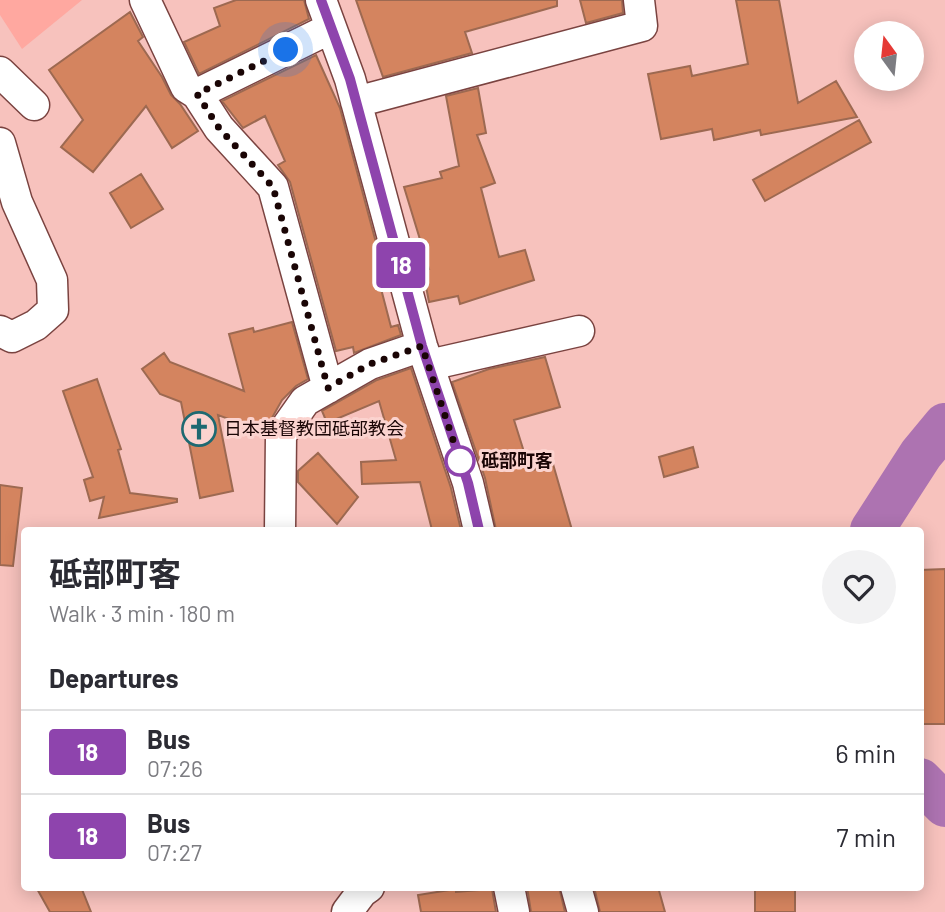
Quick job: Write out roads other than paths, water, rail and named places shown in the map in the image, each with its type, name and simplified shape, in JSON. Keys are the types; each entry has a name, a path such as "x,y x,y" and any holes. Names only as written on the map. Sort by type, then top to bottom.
{"street":[{"path":"145,0 186,86 197,94 219,128 273,187 328,388"},
{"path":"356,102 642,26 639,0"},
{"path":"197,94 326,14 356,102 425,355 468,483 478,527"},
{"path":"0,72 34,105"},
{"path":"0,142 17,202 52,280 53,310 36,325 12,337 0,331"},
{"path":"280,527 281,435 305,401 370,364 579,331"},
{"path":"347,912 363,891"},
{"path":"510,891 514,912"},
{"path":"577,891 583,912"}],"waterway":[{"path":"874,527 921,454 945,425"},
{"path":"924,784 945,805"}],"place":[{"name":"日本基督教団砥部教会","path":"199,429"},
{"name":"砥部町客","path":"460,461"}]}
